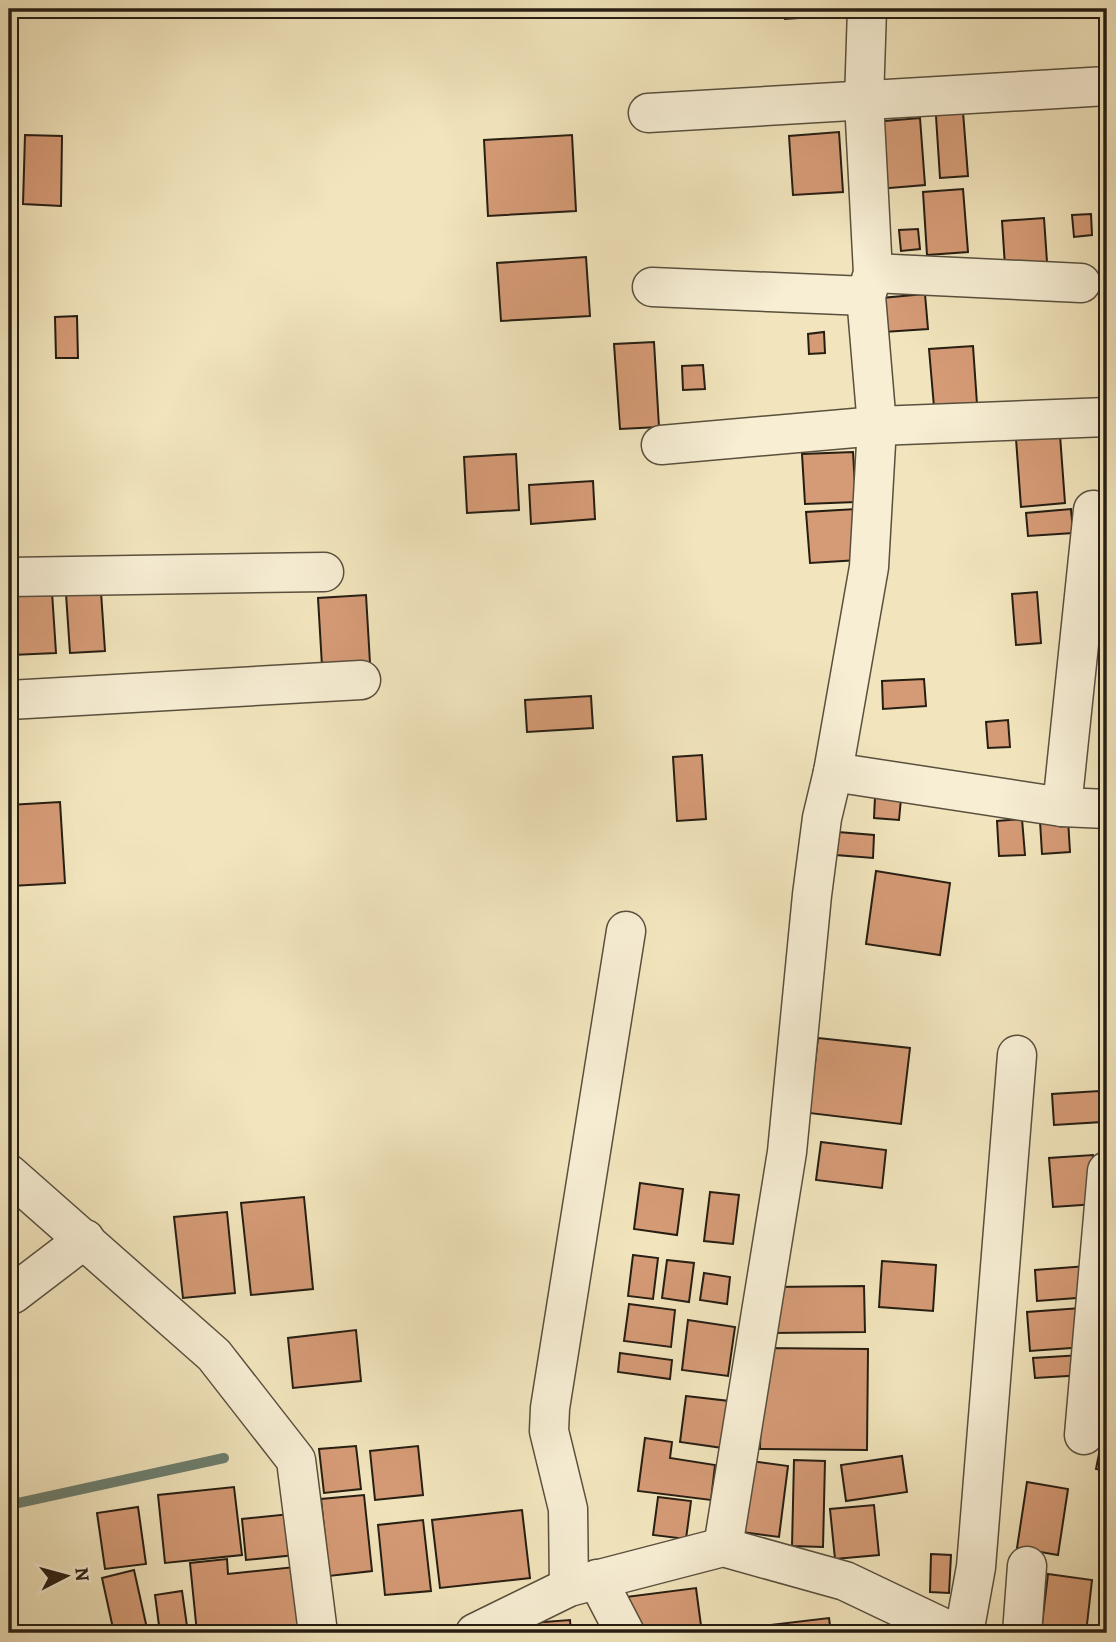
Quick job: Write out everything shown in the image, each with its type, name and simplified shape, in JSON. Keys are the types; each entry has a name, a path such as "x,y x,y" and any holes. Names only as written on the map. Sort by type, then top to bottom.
{"street":[{"path":"723,1547 787,1152 822,818 833,772 869,567 877,426 863,101 867,9"},
{"path":"648,113 1107,86"},
{"path":"652,287 1081,283"},
{"path":"661,446 877,426 1107,417"},
{"path":"1062,807 1093,510"},
{"path":"9,578 324,572"},
{"path":"9,700 361,680"},
{"path":"833,772 1062,807 1107,809"},
{"path":"625,1633 613,1606 583,1583 549,1431 550,1408 626,931"},
{"path":"964,1633 976,1567 1017,1055"},
{"path":"1084,1435 1102,1293 1107,1171"},
{"path":"9,1174 214,1355 296,1460 318,1633"},
{"path":"9,1294 13,1294 85,1239"},
{"path":"475,1633 583,1583 723,1547 845,1581 954,1633"},
{"path":"1023,1633 1027,1566"}],"building":[{"path":"784,9 812,9 813,17 785,19"},
{"path":"9,20 13,20 17,90 9,91"},
{"path":"962,99 968,176 940,178 935,101"},
{"path":"920,118 925,185 878,189 873,122"},
{"path":"839,132 843,192 793,195 789,136"},
{"path":"25,135 62,136 61,206 23,204"},
{"path":"572,135 576,211 488,216 484,140"},
{"path":"963,189 968,252 927,255 923,192"},
{"path":"1091,214 1092,235 1074,237 1072,215"},
{"path":"1044,218 1047,262 1005,266 1002,221"},
{"path":"918,229 920,249 901,251 899,230"},
{"path":"586,257 590,316 501,321 497,263"},
{"path":"925,294 928,329 884,332 881,298"},
{"path":"77,316 78,358 56,358 55,317"},
{"path":"824,332 825,353 809,354 808,334"},
{"path":"654,342 659,427 620,429 614,344"},
{"path":"973,346 977,404 934,407 929,349"},
{"path":"703,365 705,389 683,390 682,366"},
{"path":"1060,435 1065,503 1021,507 1016,439"},
{"path":"853,452 856,502 805,504 802,454"},
{"path":"516,454 519,510 467,513 464,457"},
{"path":"593,481 595,519 531,524 529,485"},
{"path":"856,509 859,560 810,563 806,512"},
{"path":"1071,509 1073,533 1028,536 1026,513"},
{"path":"52,592 56,653 12,655 9,595"},
{"path":"101,592 105,651 70,653 66,594"},
{"path":"1037,592 1041,643 1016,645 1012,594"},
{"path":"366,595 370,663 322,666 318,598"},
{"path":"924,679 926,706 883,709 882,681"},
{"path":"591,696 593,728 527,732 525,700"},
{"path":"1008,720 1010,747 988,748 986,722"},
{"path":"702,755 706,819 677,821 673,757"},
{"path":"875,797 901,799 899,820 874,818"},
{"path":"60,802 65,883 11,886 9,805"},
{"path":"1022,819 1025,855 999,856 997,821"},
{"path":"1068,819 1070,852 1042,854 1040,821"},
{"path":"838,832 874,835 873,858 836,855"},
{"path":"876,871 950,883 940,955 866,944"},
{"path":"818,1038 910,1048 901,1124 809,1113"},
{"path":"1099,1091 1102,1122 1054,1125 1052,1094"},
{"path":"821,1142 886,1150 882,1188 816,1180"},
{"path":"1093,1155 1096,1204 1053,1207 1049,1158"},
{"path":"640,1183 683,1189 677,1235 634,1229"},
{"path":"710,1192 739,1195 733,1244 704,1241"},
{"path":"304,1197 313,1289 251,1295 241,1203"},
{"path":"227,1212 235,1293 183,1298 174,1217"},
{"path":"633,1255 658,1258 653,1299 628,1296"},
{"path":"667,1260 694,1263 689,1302 662,1298"},
{"path":"882,1261 936,1265 933,1311 879,1307"},
{"path":"1087,1266 1090,1297 1037,1301 1035,1270"},
{"path":"704,1273 730,1277 727,1304 700,1300"},
{"path":"864,1286 865,1332 772,1333 771,1287"},
{"path":"629,1304 675,1310 671,1347 624,1341"},
{"path":"1081,1308 1085,1347 1030,1351 1027,1312"},
{"path":"688,1320 735,1327 728,1376 682,1370"},
{"path":"356,1330 361,1381 293,1388 288,1338"},
{"path":"762,1348 868,1349 867,1450 760,1449"},
{"path":"620,1353 672,1360 670,1379 618,1372"},
{"path":"1082,1355 1084,1375 1035,1378 1033,1358"},
{"path":"686,1396 729,1401 723,1448 680,1442"},
{"path":"1103,1434 1107,1434 1107,1471 1096,1469"},
{"path":"645,1438 672,1442 670,1458 715,1465 711,1500 638,1491"},
{"path":"356,1446 361,1489 324,1493 319,1449"},
{"path":"418,1446 423,1495 375,1500 370,1451"},
{"path":"902,1456 907,1492 846,1501 841,1465"},
{"path":"743,1460 788,1466 779,1537 734,1531"},
{"path":"794,1460 825,1461 823,1547 792,1546"},
{"path":"1027,1482 1068,1489 1058,1555 1017,1548"},
{"path":"234,1487 242,1555 165,1563 158,1495"},
{"path":"364,1495 372,1571 329,1576 321,1499"},
{"path":"658,1497 691,1501 686,1539 653,1535"},
{"path":"874,1505 879,1555 835,1559 830,1509"},
{"path":"138,1507 146,1564 105,1569 97,1513"},
{"path":"522,1510 530,1578 440,1588 432,1520"},
{"path":"290,1514 295,1555 246,1560 242,1519"},
{"path":"423,1520 431,1591 385,1595 378,1525"},
{"path":"931,1554 951,1555 949,1593 930,1592"},
{"path":"227,1559 228,1574 295,1567 301,1633 197,1633 190,1563"},
{"path":"134,1570 148,1633 114,1633 102,1578"},
{"path":"1048,1574 1092,1580 1086,1633 1041,1633"},
{"path":"696,1588 702,1633 635,1633 618,1598"},
{"path":"182,1591 188,1633 160,1633 155,1595"},
{"path":"829,1618 831,1633 727,1633 727,1630"},
{"path":"570,1620 571,1633 468,1633 468,1628"}],"waterway":[{"path":"9,1505 224,1458"}]}
